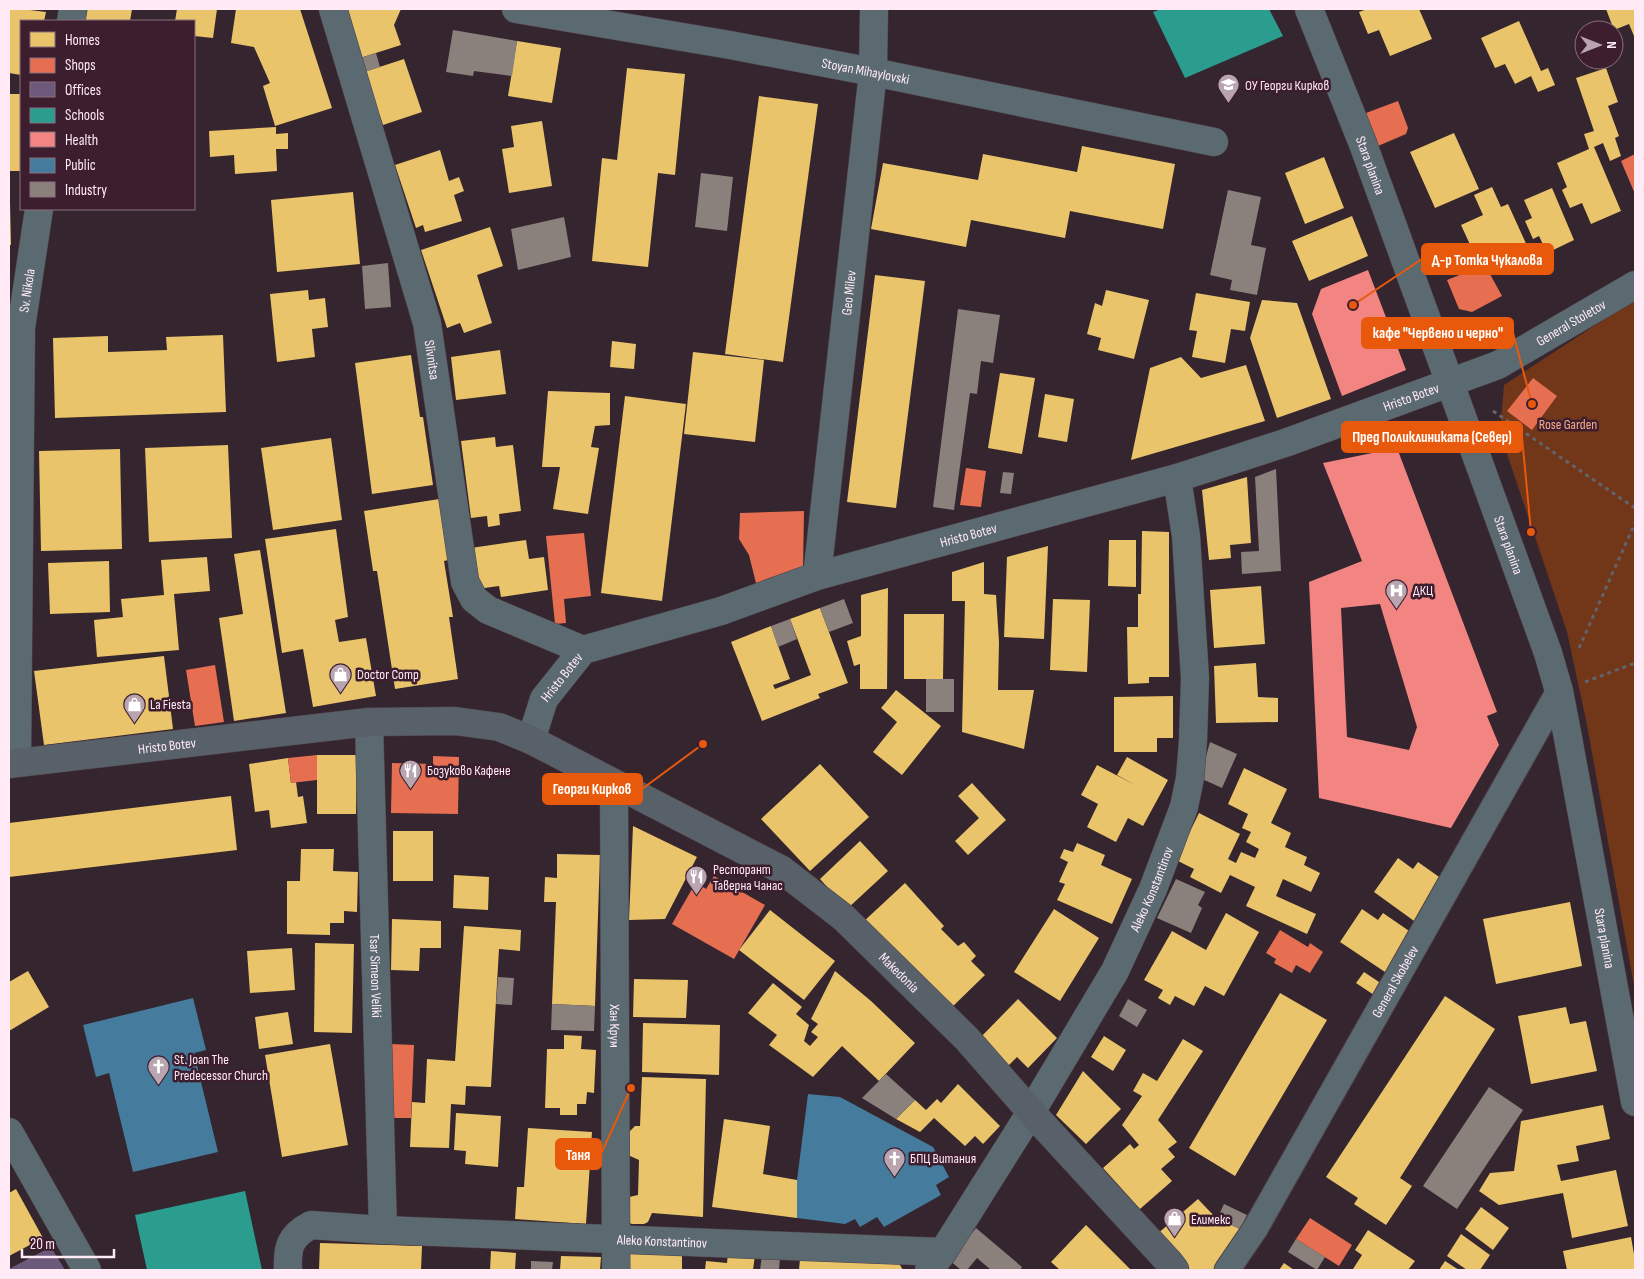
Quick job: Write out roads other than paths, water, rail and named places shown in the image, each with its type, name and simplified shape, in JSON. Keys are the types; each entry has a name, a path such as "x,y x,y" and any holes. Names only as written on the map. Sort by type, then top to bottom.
{"main road":[{"name":"Hristo Botev","path":"13,763 369,722 455,720 499,727 531,740 560,756"},
{"name":"Makedonia","path":"560,756 782,870 844,918 967,1039 1031,1112 1170,1262 1175,1270"}],"street":[{"name":"Slivnitsa","path":"334,9 428,323 465,582 474,599 488,610 583,650"},
{"name":"Stoyan Mihaylovski","path":"516,9 730,45 873,72 1214,142"},
{"name":"Geo Milev","path":"817,576 873,72 874,9"},
{"name":"Stara planina","path":"1309,9 1363,144 1545,644 1559,691 1635,1102"},
{"name":"Sv. Nikola","path":"13,763 15,328 39,210"},
{"name":"General Stoletov","path":"1451,382 1498,365 1635,286"},
{"name":"Hristo Botev","path":"531,740 544,699 583,650 720,611 817,576 1177,478 1284,443 1451,382"},
{"name":"Aleko Konstantinov","path":"288,1270 288,1250 294,1238 311,1225 382,1230 616,1238 936,1261 1031,1112 1115,971 1154,889 1184,807 1190,778 1195,678 1186,536 1177,478"},
{"name":"General Skobelev","path":"1228,1270 1255,1229 1559,691"},
{"name":"Tsar Simeon Veliki","path":"369,722 382,1230"},
{"name":"Хан Крум","path":"614,784 616,1270"},
{"path":"9,1132 87,1270"}],"place":[{"name":"ОУ Георги Кирков","path":"1229,104"},
{"name":"Д-р Тотка Чукалова","path":"1353,305"},
{"name":"кафе \"Червено и черно\"","path":"1532,404"},
{"name":"Пред Поликлиниката (Север)","path":"1531,532"},
{"name":"ДКЦ","path":"1397,609"},
{"name":"Doctor Comp","path":"341,693"},
{"name":"La Fiesta","path":"134,723"},
{"name":"Георги Кирков","path":"703,744"},
{"name":"Бозуково Кафене","path":"411,789"},
{"name":"Ресторант Таверна Чанас","path":"697,896"},
{"name":"St. Joan The Predecessor Church","path":"158,1086"},
{"name":"Таня","path":"631,1088"},
{"name":"БПЦ Витания","path":"894,1177"},
{"name":"Елимекс","path":"1175,1238"}],"park label":[{"name":"Rose Garden","path":"1568,424"}]}
